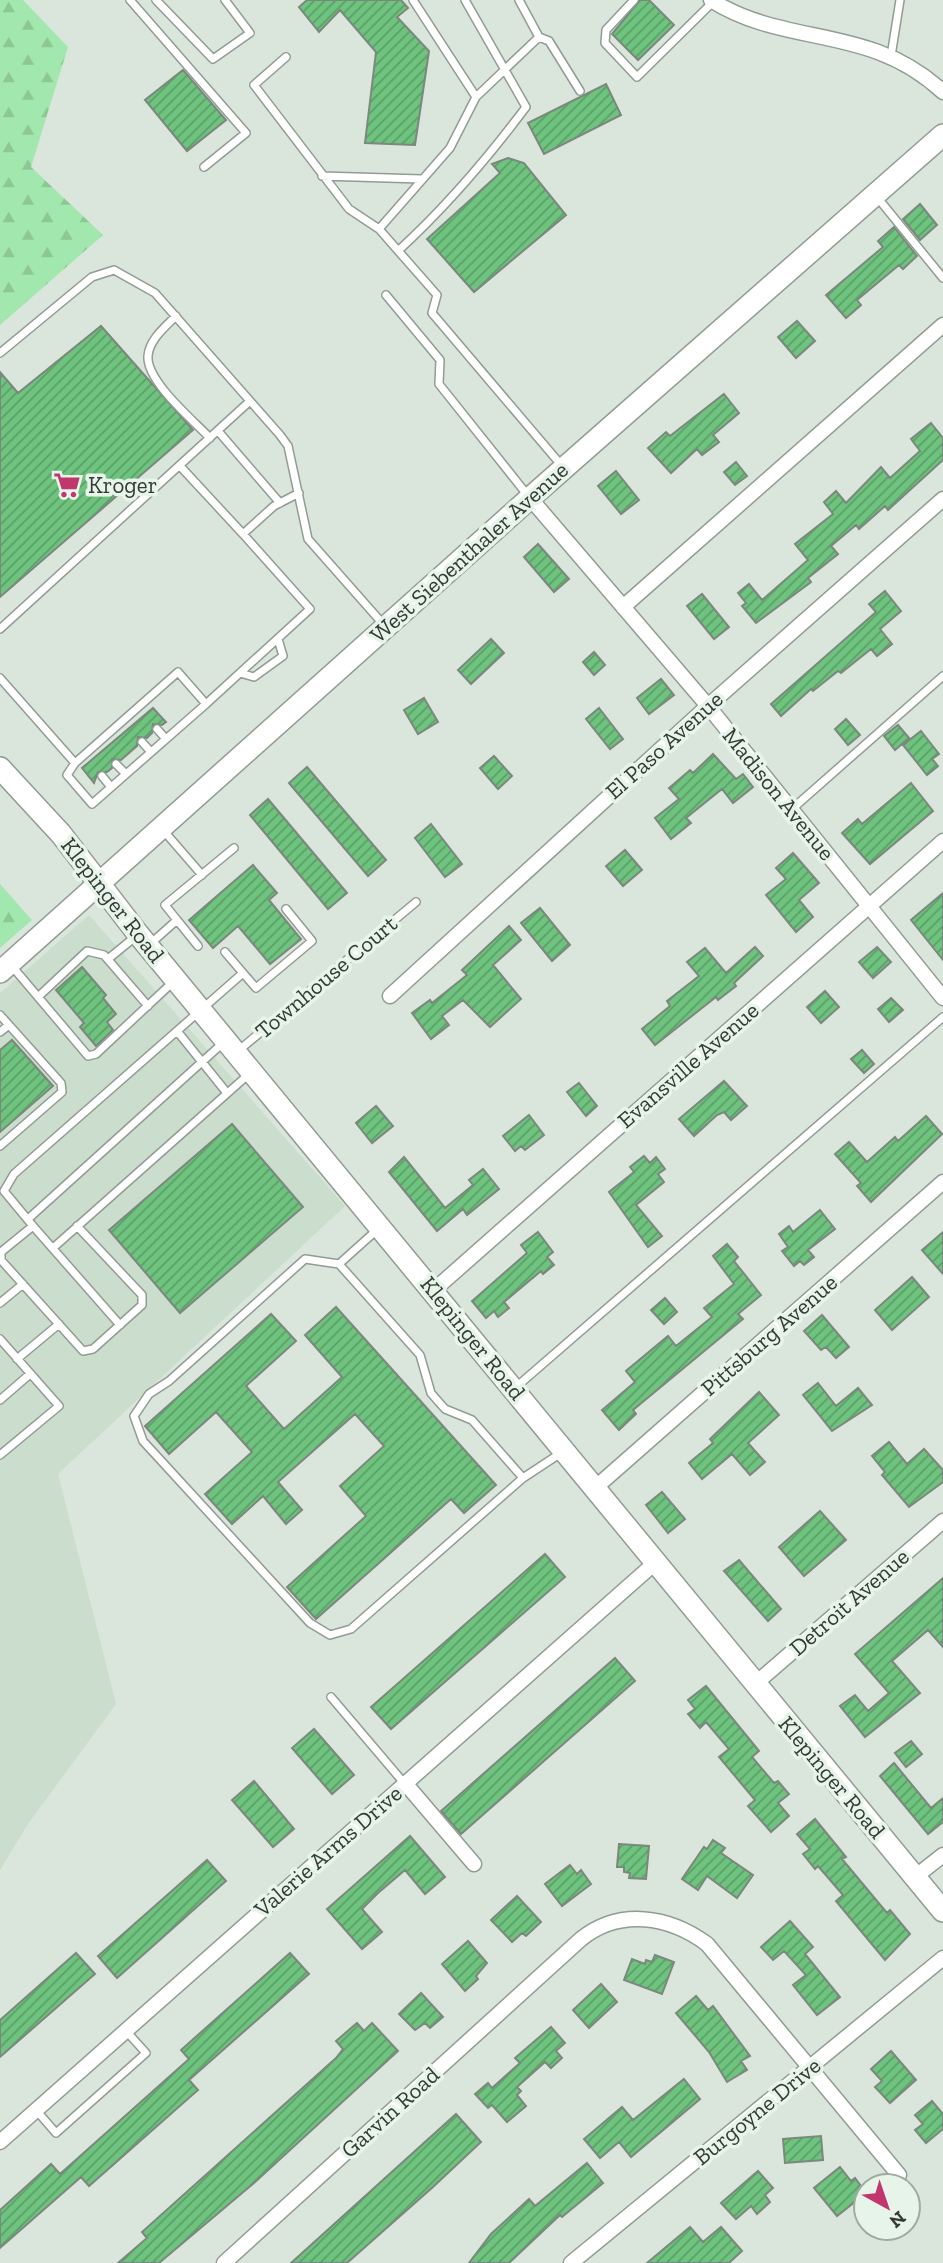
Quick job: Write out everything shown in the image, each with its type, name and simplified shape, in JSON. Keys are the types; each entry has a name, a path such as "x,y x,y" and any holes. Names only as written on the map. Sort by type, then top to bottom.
{"street":[{"path":"712,1 771,25 857,44 891,56 914,69 943,92"},
{"name":"West Siebenthaler Avenue","path":"5,968 385,626 943,135"},
{"path":"623,607 943,325"},
{"name":"Madison Avenue","path":"530,498 708,706 943,998"},
{"name":"El Paso Avenue","path":"390,996 708,706 943,499"},
{"name":"Klepinger Road","path":"0,768 61,834 143,940 253,1070 943,1911"},
{"name":"Evansville Avenue","path":"434,1290 943,841"},
{"name":"Pittsburg Avenue","path":"595,1488 943,1182"},
{"name":"Detroit Avenue","path":"755,1684 943,1521"},
{"name":"Valerie Arms Drive","path":"0,2142 656,1562"},
{"path":"405,1783 474,1864"},
{"path":"915,1877 943,1855"},
{"name":"Garvin Road","path":"224,2263 557,1961 592,1931 616,1921 650,1919 682,1927 708,1944 898,2172"},
{"name":"Burgoyne Drive","path":"571,2263 943,1958"}],"lane":[{"path":"130,0 246,134 204,166"},
{"path":"156,0 214,59 250,33 225,0"},
{"path":"413,0 477,97"},
{"path":"399,250 442,211 481,168 526,107 465,0"},
{"path":"519,0 538,37 548,41 580,91"},
{"path":"634,0 606,30 605,43 637,77 712,1"},
{"path":"891,56 900,0"},
{"path":"379,229 450,148 477,97 538,37"},
{"path":"286,57 254,85 349,209 379,229 438,295 432,313 564,468"},
{"path":"322,176 421,179"},
{"path":"875,195 943,278"},
{"path":"0,353 92,277 114,270 155,293 288,446 308,539 385,626"},
{"path":"386,295 440,360 439,384 530,498"},
{"path":"176,316 156,335 148,355 150,368 156,381 210,438"},
{"path":"0,629 250,401"},
{"path":"218,431 280,503"},
{"path":"180,466 310,609 206,704 92,804 67,775 75,764 87,759 98,743 178,672 206,704"},
{"path":"243,534 280,503 299,493"},
{"path":"240,673 254,677 268,670 283,656 278,639"},
{"path":"792,809 943,676"},
{"path":"0,678 75,764"},
{"path":"137,708 144,715"},
{"path":"123,721 130,728"},
{"path":"157,729 166,739"},
{"path":"142,742 151,752"},
{"path":"98,743 104,750"},
{"path":"116,764 126,774"},
{"path":"102,776 111,787"},
{"path":"160,827 202,875"},
{"path":"198,946 165,905 234,848"},
{"name":"Townhouse Court","path":"23,1284 1,1260 1,1252 30,1222 202,1062 232,1045 416,902"},
{"path":"225,952 256,988 312,941 286,909"},
{"path":"108,959 177,920"},
{"path":"38,997 87,951 104,955 148,1006"},
{"path":"5,968 38,997 88,1056 96,1054 176,979"},
{"path":"120,1325 4,1191 14,1174 243,973"},
{"path":"0,1015 61,1083 62,1091 0,1146"},
{"path":"514,1389 943,1017"},
{"path":"0,1032 9,1025"},
{"path":"177,1031 227,1093"},
{"path":"53,1248 253,1070"},
{"path":"0,1303 23,1284 83,1350 93,1349 142,1305 142,1295 77,1226"},
{"path":"339,1264 381,1226"},
{"path":"523,1478 472,1420 445,1409 437,1400 428,1384 420,1355 339,1264 305,1259 169,1381 149,1395 134,1416 144,1441 310,1623 330,1635 351,1629 523,1478 564,1450"},
{"path":"17,1359 59,1324"},
{"path":"0,1339 59,1406 0,1455"},
{"path":"0,1399 30,1374"},
{"path":"331,1697 405,1783"},
{"path":"36,2110 57,2133 146,2053 126,2030"}],"shaded area":[{"path":"89,915 345,1206 58,1474 116,1704 28,1824 0,1870 0,993"}],"green space":[{"path":"0,0 23,0 68,47 31,167 103,235 0,325"},
{"path":"0,884 32,920 0,948"}],"building":[{"path":"307,0 401,0 408,8 397,17 429,51 415,145 365,143 376,52 340,10 319,32 299,7"},
{"path":"640,0 649,0 674,25 638,60 612,34"},
{"path":"183,70 226,120 187,151 145,100"},
{"path":"606,84 621,115 544,154 528,123"},
{"path":"508,158 524,163 566,215 474,292 427,239 500,173 492,164"},
{"path":"920,204 937,225 920,240 903,219"},
{"path":"894,227 917,256 903,269 899,265 857,300 861,305 846,318 826,295 883,247 878,241"},
{"path":"797,321 815,341 796,358 778,337"},
{"path":"101,326 193,430 0,597 0,372 18,393"},
{"path":"724,394 739,413 713,435 719,442 702,455 697,449 671,473 648,448 666,432 670,436"},
{"path":"931,423 943,438 943,460 888,510 885,506 859,529 856,525 831,546 838,554 808,578 811,582 756,623 742,606 746,603 738,593 749,584 762,600 808,560 795,544 833,514 824,502 836,491 846,503 881,467 890,478 920,451 911,439"},
{"path":"736,462 747,476 735,485 724,472"},
{"path":"616,471 639,500 621,514 598,486"},
{"path":"538,544 569,579 554,592 524,557"},
{"path":"885,591 901,611 880,629 892,644 877,656 871,649 841,673 838,671 813,691 811,689 781,716 771,704 876,612 869,604"},
{"path":"702,594 729,627 714,639 687,606"},
{"path":"491,639 504,653 471,684 458,670"},
{"path":"594,652 605,665 594,675 583,662"},
{"path":"661,679 674,695 649,714 637,698"},
{"path":"424,698 438,722 418,734 404,710"},
{"path":"153,708 166,722 162,725 153,724 152,733 147,738 138,737 137,746 121,760 112,759 112,768 107,772 98,772 94,783 82,768"},
{"path":"599,708 623,739 610,749 586,719"},
{"path":"846,719 860,735 848,745 835,729"},
{"path":"898,725 909,738 895,750 884,736"},
{"path":"921,731 939,754 932,759 938,766 927,775 903,745"},
{"path":"713,754 736,779 743,774 753,787 733,803 722,789 686,818 691,823 671,839 655,818 679,799 669,788 690,770 693,773"},
{"path":"494,756 512,776 498,789 480,768"},
{"path":"307,767 386,860 368,876 289,783"},
{"path":"911,783 933,811 870,864 842,833 858,819 862,824"},
{"path":"268,799 347,893 328,909 250,815"},
{"path":"431,824 462,864 445,877 415,838"},
{"path":"625,850 642,870 623,886 606,866"},
{"path":"793,853 819,883 799,900 813,917 796,932 766,895 786,879 776,868"},
{"path":"253,865 277,893 269,900 301,939 270,964 238,926 213,948 189,920"},
{"path":"943,893 943,960 911,920"},
{"path":"540,908 570,945 552,961 521,923"},
{"path":"509,926 521,940 493,965 521,999 490,1027 463,1000 442,1016 449,1025 431,1039 412,1013 430,1000 432,1003 467,975 462,970"},
{"path":"755,947 763,956 734,983 736,986 718,1000 716,997 655,1045 642,1029 670,1006 667,1001 699,976 687,962 705,948 726,973"},
{"path":"877,947 891,962 873,978 859,962"},
{"path":"82,967 106,995 103,998 116,1014 107,1022 113,1030 96,1046 80,1027 84,1023 56,990"},
{"path":"825,991 839,1007 821,1023 807,1007"},
{"path":"891,998 903,1010 889,1022 878,1009"},
{"path":"12,1040 53,1086 0,1132 0,1050"},
{"path":"862,1050 874,1064 864,1073 851,1059"},
{"path":"724,1081 747,1106 731,1120 724,1112 717,1115 694,1136 679,1119"},
{"path":"579,1083 597,1106 586,1116 567,1092"},
{"path":"376,1106 393,1126 372,1143 356,1123"},
{"path":"529,1115 544,1135 525,1150 521,1146 515,1151 503,1136"},
{"path":"926,1116 942,1134 871,1202 857,1186 861,1183 835,1154 849,1142 867,1162 895,1137 898,1141"},
{"path":"232,1124 303,1207 180,1313 109,1230"},
{"path":"644,1156 650,1163 656,1157 665,1169 658,1174 664,1182 636,1205 662,1236 648,1247 609,1192 634,1172 630,1167"},
{"path":"404,1157 445,1208 473,1185 469,1180 483,1169 499,1189 467,1215 463,1209 437,1231 389,1172"},
{"path":"820,1210 835,1229 808,1250 814,1257 804,1265 800,1261 794,1266 782,1251 788,1247 779,1234 789,1226 793,1232"},
{"path":"538,1232 553,1252 547,1257 554,1265 543,1274 541,1271 504,1302 509,1308 498,1317 494,1311 486,1318 472,1301 527,1253 521,1245"},
{"path":"943,1232 943,1274 922,1250"},
{"path":"727,1244 738,1257 734,1261 761,1295 738,1314 743,1319 633,1410 636,1414 619,1430 602,1410 635,1382 626,1371 668,1336 676,1346 712,1317 704,1308 734,1284 713,1256"},
{"path":"912,1277 929,1297 892,1330 875,1310"},
{"path":"665,1298 677,1312 664,1324 651,1310"},
{"path":"336,1307 496,1485 464,1513 451,1499 316,1619 287,1587 366,1516 340,1486 384,1446 355,1414 278,1482 302,1510 286,1524 263,1496 232,1524 205,1494 252,1452 216,1412 169,1454 145,1426 271,1314 296,1341 246,1386 284,1429 342,1377 305,1335"},
{"path":"822,1315 849,1347 836,1358 826,1347 821,1350 804,1331"},
{"path":"818,1383 836,1406 858,1388 872,1405 832,1431 803,1395"},
{"path":"759,1392 779,1415 748,1443 765,1462 750,1475 732,1454 702,1479 689,1463 713,1443 710,1439"},
{"path":"889,1442 907,1464 924,1449 943,1470 943,1482 909,1507 882,1475 885,1472 872,1456"},
{"path":"662,1492 685,1519 668,1533 646,1505"},
{"path":"820,1511 846,1540 804,1576 779,1547"},
{"path":"545,1554 565,1577 391,1729 371,1707"},
{"path":"739,1560 781,1609 768,1621 724,1571"},
{"path":"943,1578 943,1647 928,1630 892,1661 920,1693 865,1737 840,1706 855,1695 868,1711 889,1693 855,1654"},
{"path":"615,1658 635,1681 461,1834 441,1811"},
{"path":"706,1686 759,1751 752,1757 774,1783 778,1781 789,1794 778,1803 789,1816 771,1832 748,1806 755,1800 719,1757 729,1749 706,1722 700,1728 688,1714 695,1709 688,1700"},
{"path":"314,1729 354,1775 332,1794 292,1748"},
{"path":"911,1741 922,1754 906,1767 895,1753"},
{"path":"894,1763 931,1808 943,1798 943,1822 928,1834 880,1776"},
{"path":"254,1781 294,1829 273,1847 232,1800"},
{"path":"815,1819 846,1857 842,1859 887,1913 890,1910 910,1934 885,1960 836,1901 843,1895 818,1866 815,1869 803,1854 810,1849 797,1834"},
{"path":"410,1836 445,1877 425,1894 405,1870 378,1893 362,1909 382,1932 362,1949 327,1909"},
{"path":"713,1840 725,1848 721,1853 753,1875 737,1898 707,1876 698,1890 682,1879 704,1847 707,1849"},
{"path":"619,1844 649,1846 646,1879 629,1878 630,1873 624,1872 624,1867 617,1867"},
{"path":"207,1860 226,1881 117,1978 98,1956"},
{"path":"570,1865 577,1874 581,1870 591,1884 562,1906 545,1884"},
{"path":"517,1896 541,1922 526,1936 522,1933 512,1942 491,1920"},
{"path":"790,1921 813,1947 805,1954 840,1997 817,2015 793,1985 806,1975 784,1951 773,1960 761,1947"},
{"path":"468,1941 487,1963 476,1976 478,1979 465,1991 442,1964"},
{"path":"76,1953 95,1974 0,2057 0,2020"},
{"path":"290,1953 309,1974 189,2080 198,2090 89,2186 81,2177 0,2248 0,2210 51,2164 60,2174 189,2059 181,2050"},
{"path":"655,1955 674,1962 662,1994 624,1980 632,1959 645,1964 646,1960 652,1962"},
{"path":"601,1984 617,2002 589,2028 573,2010"},
{"path":"421,1993 443,2017 430,2028 425,2023 415,2030 399,2014"},
{"path":"696,1996 708,2010 713,2006 750,2056 741,2061 747,2070 727,2082 709,2052 676,2013"},
{"path":"357,2023 364,2031 372,2023 398,2051 254,2183 159,2263 118,2263 147,2238 142,2232 336,2058 343,2049 336,2041"},
{"path":"551,2027 565,2043 556,2051 562,2058 551,2068 545,2062 517,2087 521,2091 517,2095 526,2106 507,2122 492,2105 488,2108 475,2094 488,2083 492,2088 520,2063 515,2058"},
{"path":"891,2051 916,2080 890,2103 875,2087 882,2081 871,2069"},
{"path":"684,2079 700,2099 631,2157 619,2142 600,2158 584,2139 622,2107 633,2120"},
{"path":"932,2101 943,2114 943,2129 926,2143 915,2130 923,2124 915,2115"},
{"path":"456,2114 481,2142 433,2187 347,2263 291,2263"},
{"path":"821,2136 823,2160 785,2163 783,2139"},
{"path":"587,2163 603,2183 562,2217 560,2215 509,2263 469,2263 491,2234 529,2199 535,2206"},
{"path":"840,2167 852,2180 852,2204 837,2216 814,2188"},
{"path":"758,2171 773,2188 765,2195 770,2202 757,2214 751,2206 736,2219 721,2203"},
{"path":"690,2227 703,2242 721,2227 742,2251 729,2263 647,2263"}],"place":[{"name":"Kroger","path":"67,485"}]}
